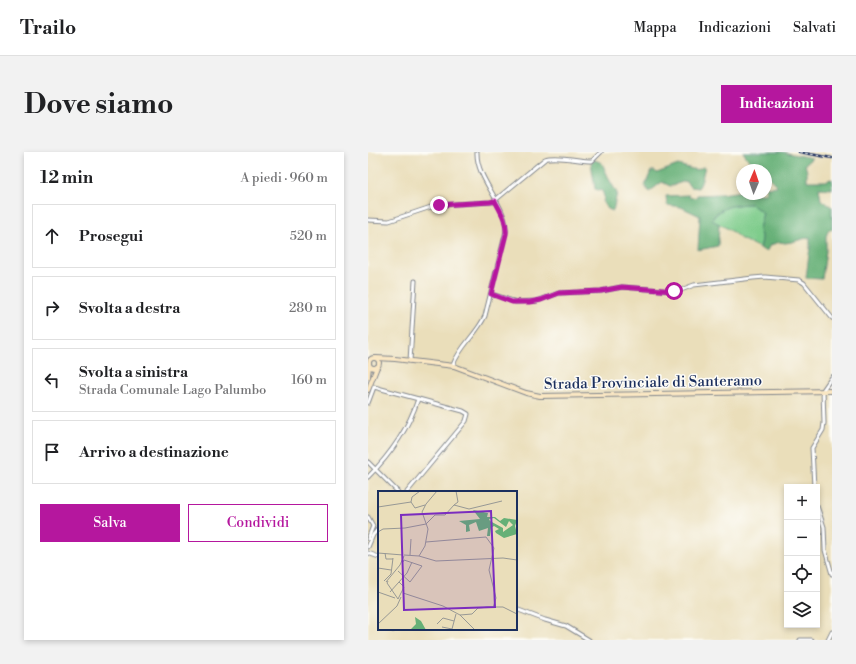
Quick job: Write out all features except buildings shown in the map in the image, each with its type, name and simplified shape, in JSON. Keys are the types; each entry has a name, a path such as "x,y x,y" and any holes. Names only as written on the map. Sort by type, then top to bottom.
{"main road":[{"path":"372,358 391,358 409,361"},
{"path":"368,377 369,360 372,358"},
{"path":"368,390 378,361 372,358"},
{"path":"369,364 373,368 388,360 409,361"},
{"name":"Strada Provinciale di Santeramo","path":"409,361 453,365 526,393 540,396 832,391"}],"street":[{"path":"453,365 462,349 483,321 506,231 504,216 479,168 477,152"},
{"path":"368,220 389,222 439,205 495,201 517,180 545,159 552,157 575,161 592,161 602,152"},
{"path":"491,294 512,302 530,302 541,300 559,293 601,291 622,287 674,291 694,285 768,277 802,281 832,318"},
{"path":"409,361 415,281"},
{"path":"814,484 811,450 824,427 823,391 832,377"},
{"path":"368,403 374,387 466,412 468,414 468,418 408,491"},
{"path":"368,477 390,454 403,434 418,399"},
{"path":"368,462 397,491"},
{"path":"820,515 824,527 825,550 832,574"},
{"path":"368,517 373,523 368,539"},
{"path":"368,547 378,529 373,527"},
{"path":"368,553 378,557"},
{"path":"517,609 550,622 566,626 589,640"},
{"path":"828,640 832,632"},
{"path":"800,640 812,640"}],"green space":[{"path":"743,152 782,152 812,158 805,164 807,181 826,181 832,179 832,189 819,188 821,200 832,207 832,230 829,229 826,236 826,251 822,279 806,278 810,237 792,242 780,242 770,245 766,252 760,248 762,240 759,229 763,213 751,204 735,205 724,209 715,215 712,220 719,224 718,246 698,250 700,216 681,207 667,205 666,196 689,195 690,198 697,197 697,195 736,192 736,200 772,200 772,186 777,186 772,181 772,164 750,164"},
{"path":"595,160 602,163 617,193 613,211 608,209 603,203 604,196 602,191 595,189 591,162"},
{"path":"678,165 696,170 705,167 702,181 698,188 690,187 686,181 670,186 662,182 649,192 645,186 651,171 655,171 657,173"},
{"path":"751,204 763,213 759,229 762,240 760,248 741,239 730,230 712,220 718,213 726,208"}],"railway":[{"path":"799,152 832,158"}],"route":[{"path":"439,205 495,201 504,216 506,234 491,294 512,302 538,301 561,292 574,293 601,291 618,287 674,291"}]}
